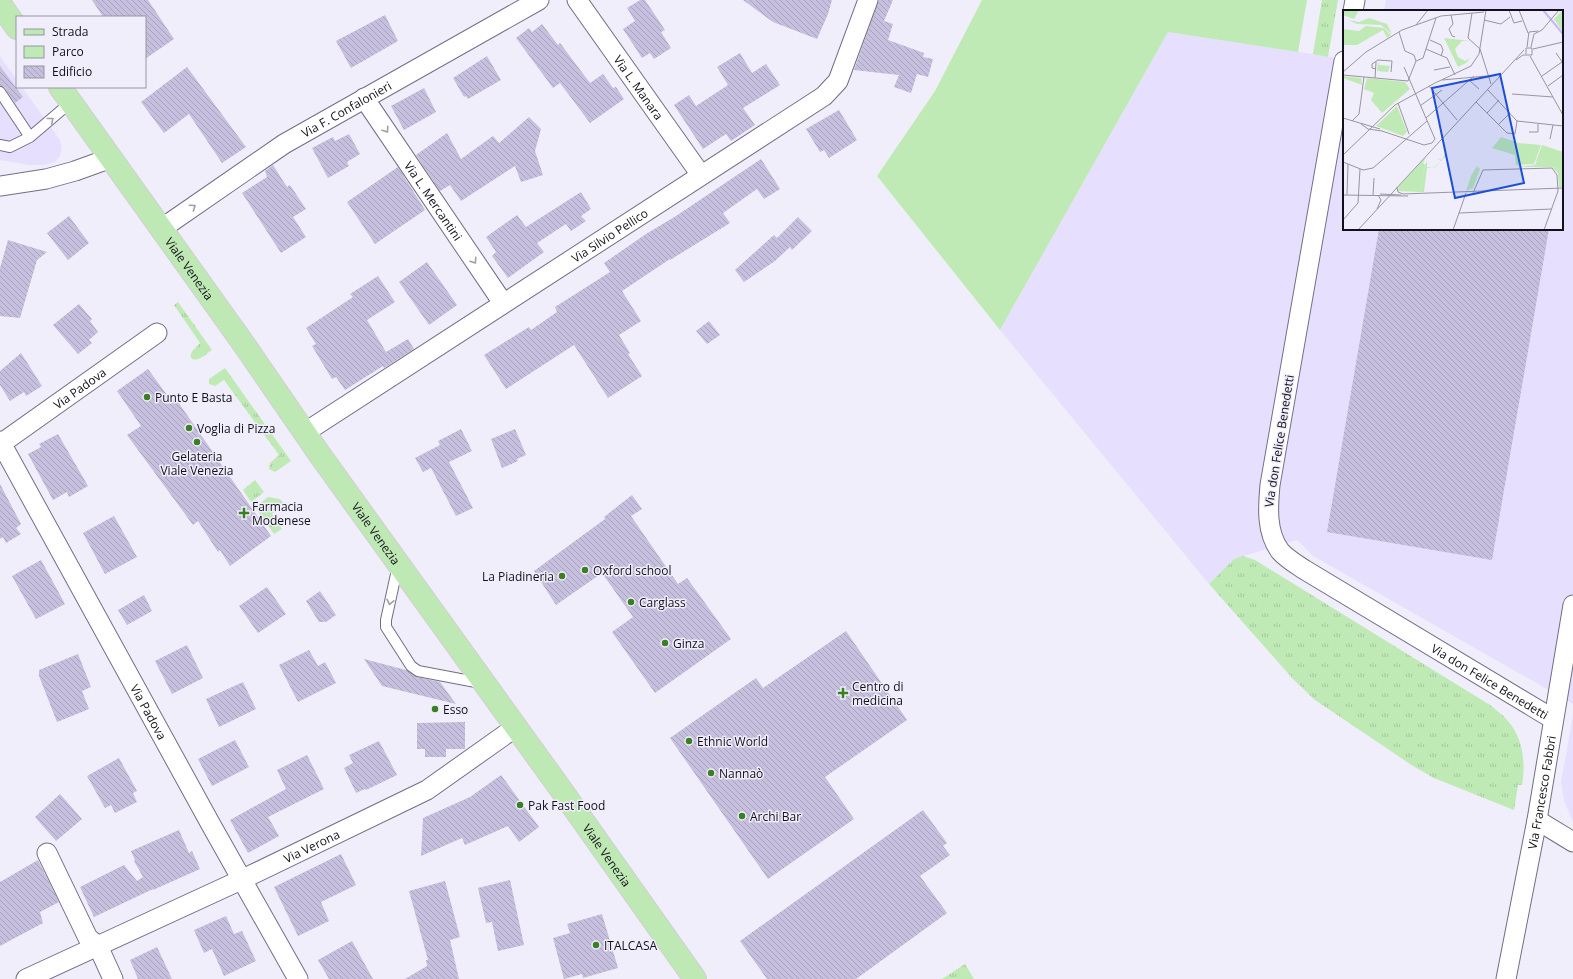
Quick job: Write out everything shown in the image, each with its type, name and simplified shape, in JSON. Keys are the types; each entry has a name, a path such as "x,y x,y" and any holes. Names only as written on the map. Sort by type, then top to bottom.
{"main road":[{"path":"0,4 16,27"},
{"name":"Viale Venezia","path":"66,95 160,229 243,343 304,433 695,979"}],"street":[{"name":"Via F. Confalonieri","path":"160,229 284,144 538,0"},
{"name":"Via L. Manara","path":"577,0 701,175"},
{"name":"Via Silvio Pellico","path":"304,433 824,96 838,81 868,0"},
{"path":"1353,10 1355,0"},
{"name":"Via don Felice Benedetti","path":"1343,67 1270,485 1268,503 1269,521 1273,537 1280,550 1290,560 1305,570 1553,719"},
{"name":"Via L. Mercantini","path":"364,98 503,303"},
{"path":"0,186 46,179 75,171 111,158"},
{"name":"Via Padova","path":"157,333 1,442 210,823 243,879 298,979"},
{"name":"Via Francesco Fabbri","path":"1506,979 1537,820 1573,605"},
{"name":"Via Verona","path":"26,979 243,879 427,790 516,727"},
{"path":"1537,820 1573,842"},
{"path":"47,853 88,938 98,946 113,979"}],"lane":[{"path":"0,92 30,137"},
{"path":"0,145 10,147 30,137 66,95"},
{"path":"398,564 386,620 386,628 411,666 418,671 485,684"}],"shaded area":[{"path":"1386,0 1573,0 1573,704 1313,556 1297,540 1234,559 1209,584 1000,330 1168,32 1343,59 1343,230 1563,230 1563,10 1384,10"},
{"path":"0,56 16,79 16,88 23,88 60,140 62,149 60,156 55,162 44,165 29,165 0,160"},
{"path":"1573,715 1573,822 1564,801 1561,782"}],"green space":[{"path":"982,0 1307,0 1298,52 1168,32 1000,330 877,176 935,91"},
{"path":"1322,0 1338,0 1328,57 1313,54"},
{"path":"178,302 212,350 199,359 191,358 192,352 200,343 174,305"},
{"path":"225,368 291,461 275,472 269,469 270,463 279,455 224,380 215,386 209,384 209,379"},
{"path":"255,480 264,492 251,502 243,490"},
{"path":"268,497 280,499 284,504 272,514 282,529 274,534 255,507"},
{"path":"1243,556 1255,560 1490,705 1503,716 1517,734 1523,759 1524,768 1522,785 1518,785 1514,810 1434,778 1413,766 1315,700 1294,680 1209,584 1234,559"},
{"path":"965,964 974,979 942,979"}],"building":[{"path":"92,0 148,0 174,39 146,58 146,16 102,16"},
{"path":"640,0 645,0 665,30 661,32 671,48 654,59 650,53 642,58 623,29 635,21 627,8"},
{"path":"743,0 832,0 828,14 817,39 773,22"},
{"path":"879,0 893,0 884,21 893,24 888,40 924,53 923,57 933,59 928,77 917,74 911,93 894,87 899,75 854,70"},
{"path":"385,15 398,41 351,68 336,41"},
{"path":"542,24 558,45 560,43 590,83 603,74 613,88 616,87 624,99 590,123 560,83 553,88 516,38 529,28 532,32"},
{"path":"740,53 752,73 766,64 780,85 743,108 755,125 731,141 726,134 703,149 674,105 689,95 696,106 728,85 717,67"},
{"path":"487,56 501,80 468,99 466,96 464,97 453,78"},
{"path":"0,66 23,97 15,103 5,88 0,86"},
{"path":"187,67 246,147 222,163 189,114 164,133 141,102"},
{"path":"424,88 436,112 404,130 391,106"},
{"path":"839,110 857,140 829,158 824,150 820,152 806,129"},
{"path":"529,117 541,129 535,151 543,175 521,182 515,166 461,201 450,185 440,191 416,155 447,133 461,159 493,136 499,143"},
{"path":"349,134 360,154 347,162 349,166 328,178 312,148 333,137 335,141"},
{"path":"761,159 780,189 764,199 757,189 723,213 730,223 670,259 622,291 641,321 619,335 630,353 628,354 642,376 608,398 574,345 506,389 484,355 529,327 531,330 557,312 555,307 610,272 604,263"},
{"path":"273,165 287,187 290,185 306,209 293,217 306,237 281,253 242,193 267,177 265,171"},
{"path":"398,167 425,210 375,244 347,202"},
{"path":"581,192 591,209 581,216 586,221 571,231 566,224 537,243 544,252 508,278 492,256 496,252 486,237 517,215 526,227"},
{"path":"69,216 89,243 68,260 47,233"},
{"path":"798,217 812,231 792,250 790,247 775,261 744,282 735,270 774,235 777,238"},
{"path":"1379,230 1549,230 1492,560 1327,532"},
{"path":"8,240 47,252 37,260 20,318 0,316 0,268"},
{"path":"427,262 457,305 429,325 399,282"},
{"path":"378,276 395,302 367,320 386,352 408,339 414,349 384,368 383,366 345,390 336,377 332,379 312,346 316,344 306,328 353,297 350,294"},
{"path":"79,304 92,319 90,321 98,332 89,340 92,343 78,354 53,325"},
{"path":"709,321 720,335 707,344 696,331"},
{"path":"21,353 42,386 26,396 24,392 10,401 0,385 0,371"},
{"path":"148,369 172,402 176,399 271,536 230,566 220,550 218,552 198,521 193,525 127,435 141,426 117,391"},
{"path":"461,429 472,451 449,462 473,508 456,516 431,468 423,472 415,458 440,445 438,441"},
{"path":"515,429 526,455 517,459 518,461 502,468 491,439"},
{"path":"58,434 88,486 69,497 67,492 53,500 28,454 41,447 39,444"},
{"path":"0,484 21,524 16,528 21,534 6,543 3,537 0,539"},
{"path":"632,495 642,509 631,516 678,584 687,578 731,639 655,693 612,632 633,617 602,573 556,605 534,571 605,519 604,517"},
{"path":"114,516 137,557 105,574 83,533"},
{"path":"41,560 65,604 36,619 12,576"},
{"path":"267,587 286,614 258,633 239,606"},
{"path":"320,591 336,615 326,622 319,622 306,601"},
{"path":"144,595 152,611 127,625 118,610"},
{"path":"846,631 907,720 825,777 854,819 768,879 670,738 756,678 763,688"},
{"path":"187,645 203,678 172,694 155,661"},
{"path":"309,650 318,666 325,662 336,683 298,702 279,665"},
{"path":"78,654 91,687 82,691 89,709 57,722 39,676 39,670"},
{"path":"364,659 406,670 417,677 440,682 456,704 382,686"},
{"path":"243,682 256,709 219,727 206,699"},
{"path":"465,722 465,749 446,749 446,757 425,757 425,749 417,749 417,723"},
{"path":"235,740 249,767 212,786 198,759"},
{"path":"379,741 397,775 366,790 365,789 356,793 344,768 353,763 349,755"},
{"path":"307,755 324,789 268,817 279,836 248,853 230,820 286,789 277,770"},
{"path":"119,758 137,791 133,793 137,802 115,813 111,805 105,808 87,776"},
{"path":"501,775 539,827 519,842 508,826 465,845 462,838 421,856 423,818 470,797"},
{"path":"60,794 82,819 56,841 35,817"},
{"path":"923,810 947,843 943,846 950,855 920,876 947,913 856,979 767,979 740,941"},
{"path":"179,830 189,853 192,851 200,869 94,917 80,887 124,865 137,881 143,877 134,861 135,860 131,851"},
{"path":"341,854 356,885 321,902 329,921 298,936 274,887"},
{"path":"38,860 59,902 40,912 43,923 0,946 0,882"},
{"path":"510,880 524,945 498,951 492,922 486,923 478,888"},
{"path":"445,881 460,937 450,940 459,979 405,979 427,966 426,960 428,960 409,891"},
{"path":"602,914 618,968 583,978 582,974 564,979 553,938 570,933 567,924"},
{"path":"226,916 234,934 242,931 256,961 224,976 212,949 204,953 194,930"},
{"path":"352,941 373,979 329,979 318,960"},
{"path":"157,947 172,979 138,979 130,960"}],"place":[{"name":"Punto E Basta","path":"147,397"},
{"name":"Voglia di Pizza","path":"189,428"},
{"name":"Gelateria Viale Venezia","path":"197,442"},
{"name":"Farmacia Modenese","path":"244,513"},
{"name":"Oxford school","path":"585,570"},
{"name":"La Piadineria","path":"562,576"},
{"name":"Carglass","path":"631,602"},
{"name":"Ginza","path":"665,643"},
{"name":"Centro di medicina","path":"843,693"},
{"name":"Esso","path":"435,709"},
{"name":"Ethnic World","path":"689,741"},
{"name":"Nannaò","path":"711,773"},
{"name":"Pak Fast Food","path":"520,805"},
{"name":"Archi Bar","path":"742,816"},
{"name":"ITALCASA","path":"596,945"}]}
